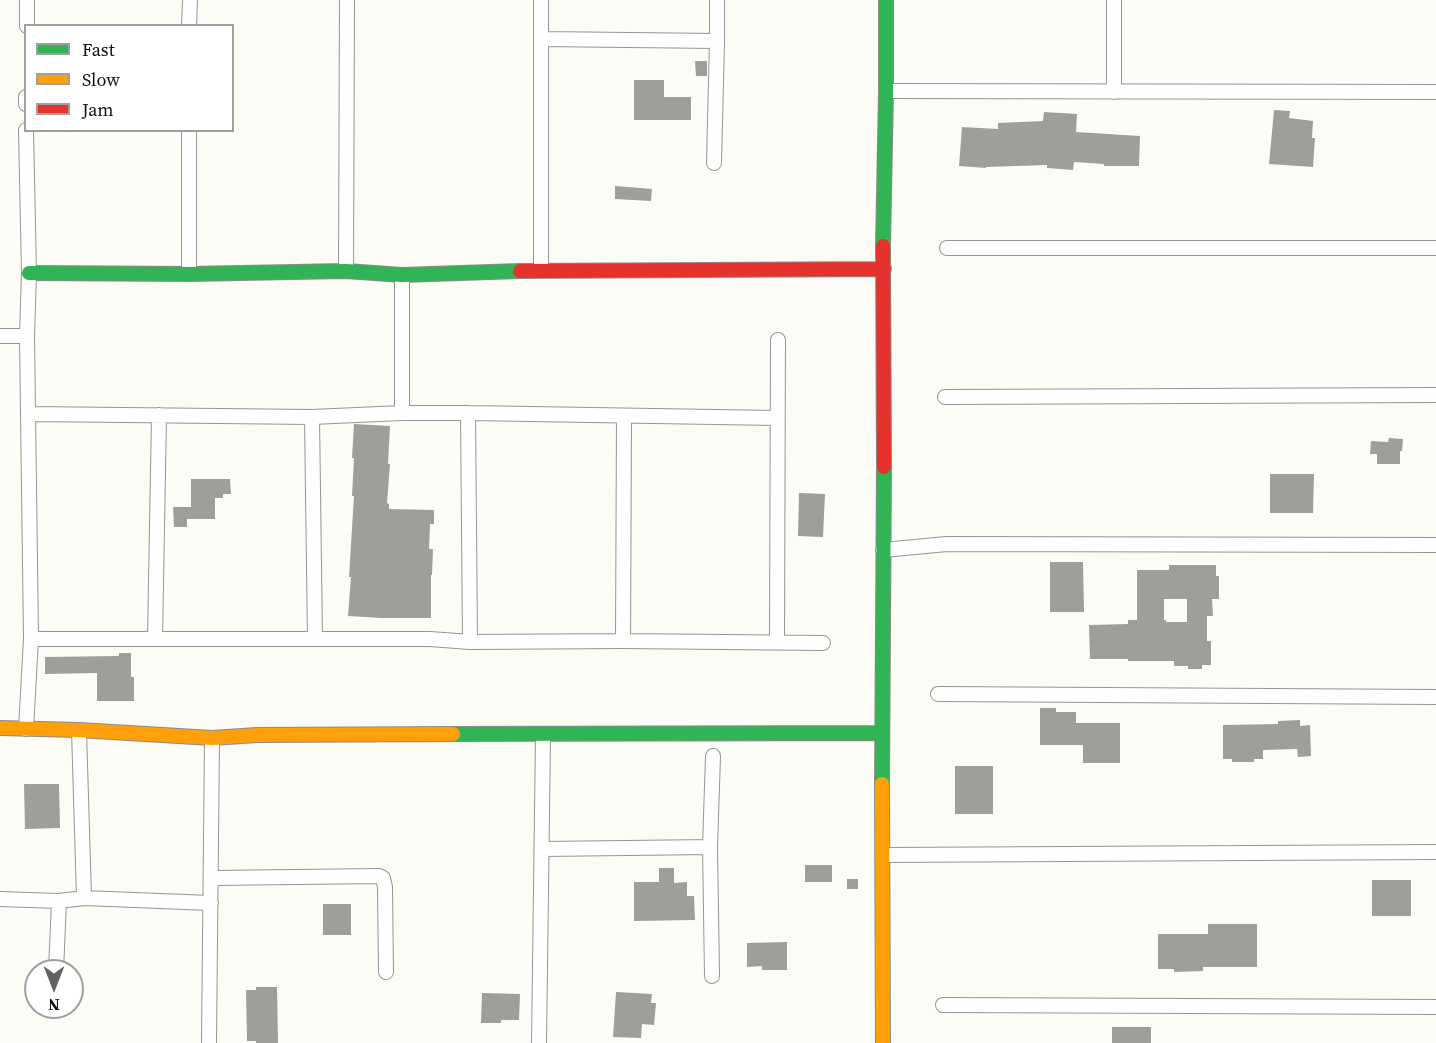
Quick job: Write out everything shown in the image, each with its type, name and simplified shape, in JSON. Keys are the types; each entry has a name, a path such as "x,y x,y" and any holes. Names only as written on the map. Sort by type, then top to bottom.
{"street":[{"path":"27,0 27,24"},
{"path":"189,0 189,24"},
{"path":"346,272 347,0"},
{"path":"541,0 541,270"},
{"path":"714,163 717,0"},
{"path":"883,1043 883,207 886,0"},
{"path":"1114,0 1114,92"},
{"path":"541,39 717,41"},
{"path":"886,91 1436,92"},
{"path":"26,132 30,273 27,336 31,639 26,729"},
{"path":"189,132 189,274"},
{"path":"948,248 1436,248"},
{"path":"30,273 346,272 402,276 541,270 884,269"},
{"path":"402,276 402,413"},
{"path":"0,336 27,336"},
{"path":"777,642 778,340"},
{"path":"945,397 1436,395"},
{"path":"29,414 312,417 468,413 777,418"},
{"path":"468,413 470,642"},
{"path":"155,639 159,415"},
{"path":"623,641 624,416"},
{"path":"312,417 315,639"},
{"path":"883,550 948,544 1436,545"},
{"path":"31,639 430,639 470,642 823,643"},
{"path":"938,694 1436,697"},
{"path":"0,728 212,738 257,735 882,733"},
{"path":"79,730 84,898"},
{"path":"539,1043 543,735"},
{"path":"209,1043 212,738"},
{"path":"712,976 713,756"},
{"path":"542,849 711,847"},
{"path":"883,855 1436,852"},
{"path":"212,878 379,876 383,878 386,972"},
{"path":"0,899 59,901 84,898 211,903"},
{"path":"57,959 59,901"},
{"path":"943,1005 1436,1007"}],"building":[{"path":"695,61 707,61 707,76 696,76"},
{"path":"634,80 664,80 664,97 691,97 691,120 634,120"},
{"path":"1274,110 1290,111 1289,118 1313,121 1312,138 1315,138 1313,167 1269,164"},
{"path":"1044,112 1077,114 1076,132 1140,136 1139,166 1104,166 1104,164 1074,162 1073,170 1047,168 1047,165 986,168 959,166 962,127 998,129 998,123 1043,121"},
{"path":"615,186 652,189 651,201 615,199"},
{"path":"354,424 390,426 387,503 389,509 434,510 434,524 430,524 429,549 433,549 431,618 348,616 354,496 352,496 354,458 352,458"},
{"path":"1389,438 1403,439 1400,464 1377,464 1377,454 1370,454 1371,441 1388,442"},
{"path":"1270,474 1314,474 1313,513 1270,513"},
{"path":"191,479 230,479 231,494 223,494 223,498 215,498 215,519 187,519 187,527 174,527 173,507 191,507"},
{"path":"799,493 825,494 823,537 798,536"},
{"path":"1050,562 1083,562 1084,612 1050,612"},
{"path":"1169,565 1216,565 1216,576 1219,576 1219,599 1212,599 1213,616 1207,616 1207,641 1211,641 1211,665 1202,665 1202,669 1188,669 1188,666 1174,666 1174,661 1090,659 1089,625 1128,624 1128,620 1137,620 1137,570 1169,570","holes":["1164,599 1187,599 1187,622 1166,622 1164,620"]},
{"path":"119,653 131,653 134,701 97,701 97,673 45,674 45,657 119,656"},
{"path":"1040,708 1056,708 1056,712 1076,712 1076,723 1120,723 1120,763 1083,763 1083,745 1040,745"},
{"path":"1300,720 1300,726 1310,725 1311,756 1298,757 1297,749 1263,750 1263,759 1254,759 1254,762 1232,762 1232,759 1223,759 1223,725 1278,724 1278,721"},
{"path":"955,766 993,766 993,814 955,814"},
{"path":"24,784 59,784 60,828 25,829"},
{"path":"805,865 832,865 832,882 805,882"},
{"path":"659,868 674,868 674,883 687,882 687,896 694,896 695,920 634,921 634,882 659,882"},
{"path":"847,879 858,879 858,889 847,889"},
{"path":"1372,880 1411,880 1411,916 1372,916"},
{"path":"323,904 351,904 351,935 323,935"},
{"path":"1208,924 1257,924 1257,967 1203,967 1203,971 1174,972 1174,969 1158,969 1158,934 1208,934"},
{"path":"787,942 787,970 762,970 762,966 747,967 747,943"},
{"path":"256,987 277,987 278,1043 247,1041 246,990 256,990"},
{"path":"616,992 652,994 651,1003 656,1003 654,1025 642,1024 641,1038 613,1037"},
{"path":"482,993 520,994 519,1020 481,1023"},
{"path":"1112,1027 1151,1027 1151,1043 1112,1043"}],"traffic: fast":[{"path":"883,246 886,0"},
{"path":"29,273 189,274 346,271 402,275 520,271"},
{"path":"882,784 884,467"},
{"path":"453,734 882,733"}],"traffic: slow":[{"path":"0,728 212,738 257,735 453,734"},
{"path":"882,784 883,1043"}],"traffic: jam":[{"path":"883,246 884,467"},
{"path":"520,271 884,269"}]}
